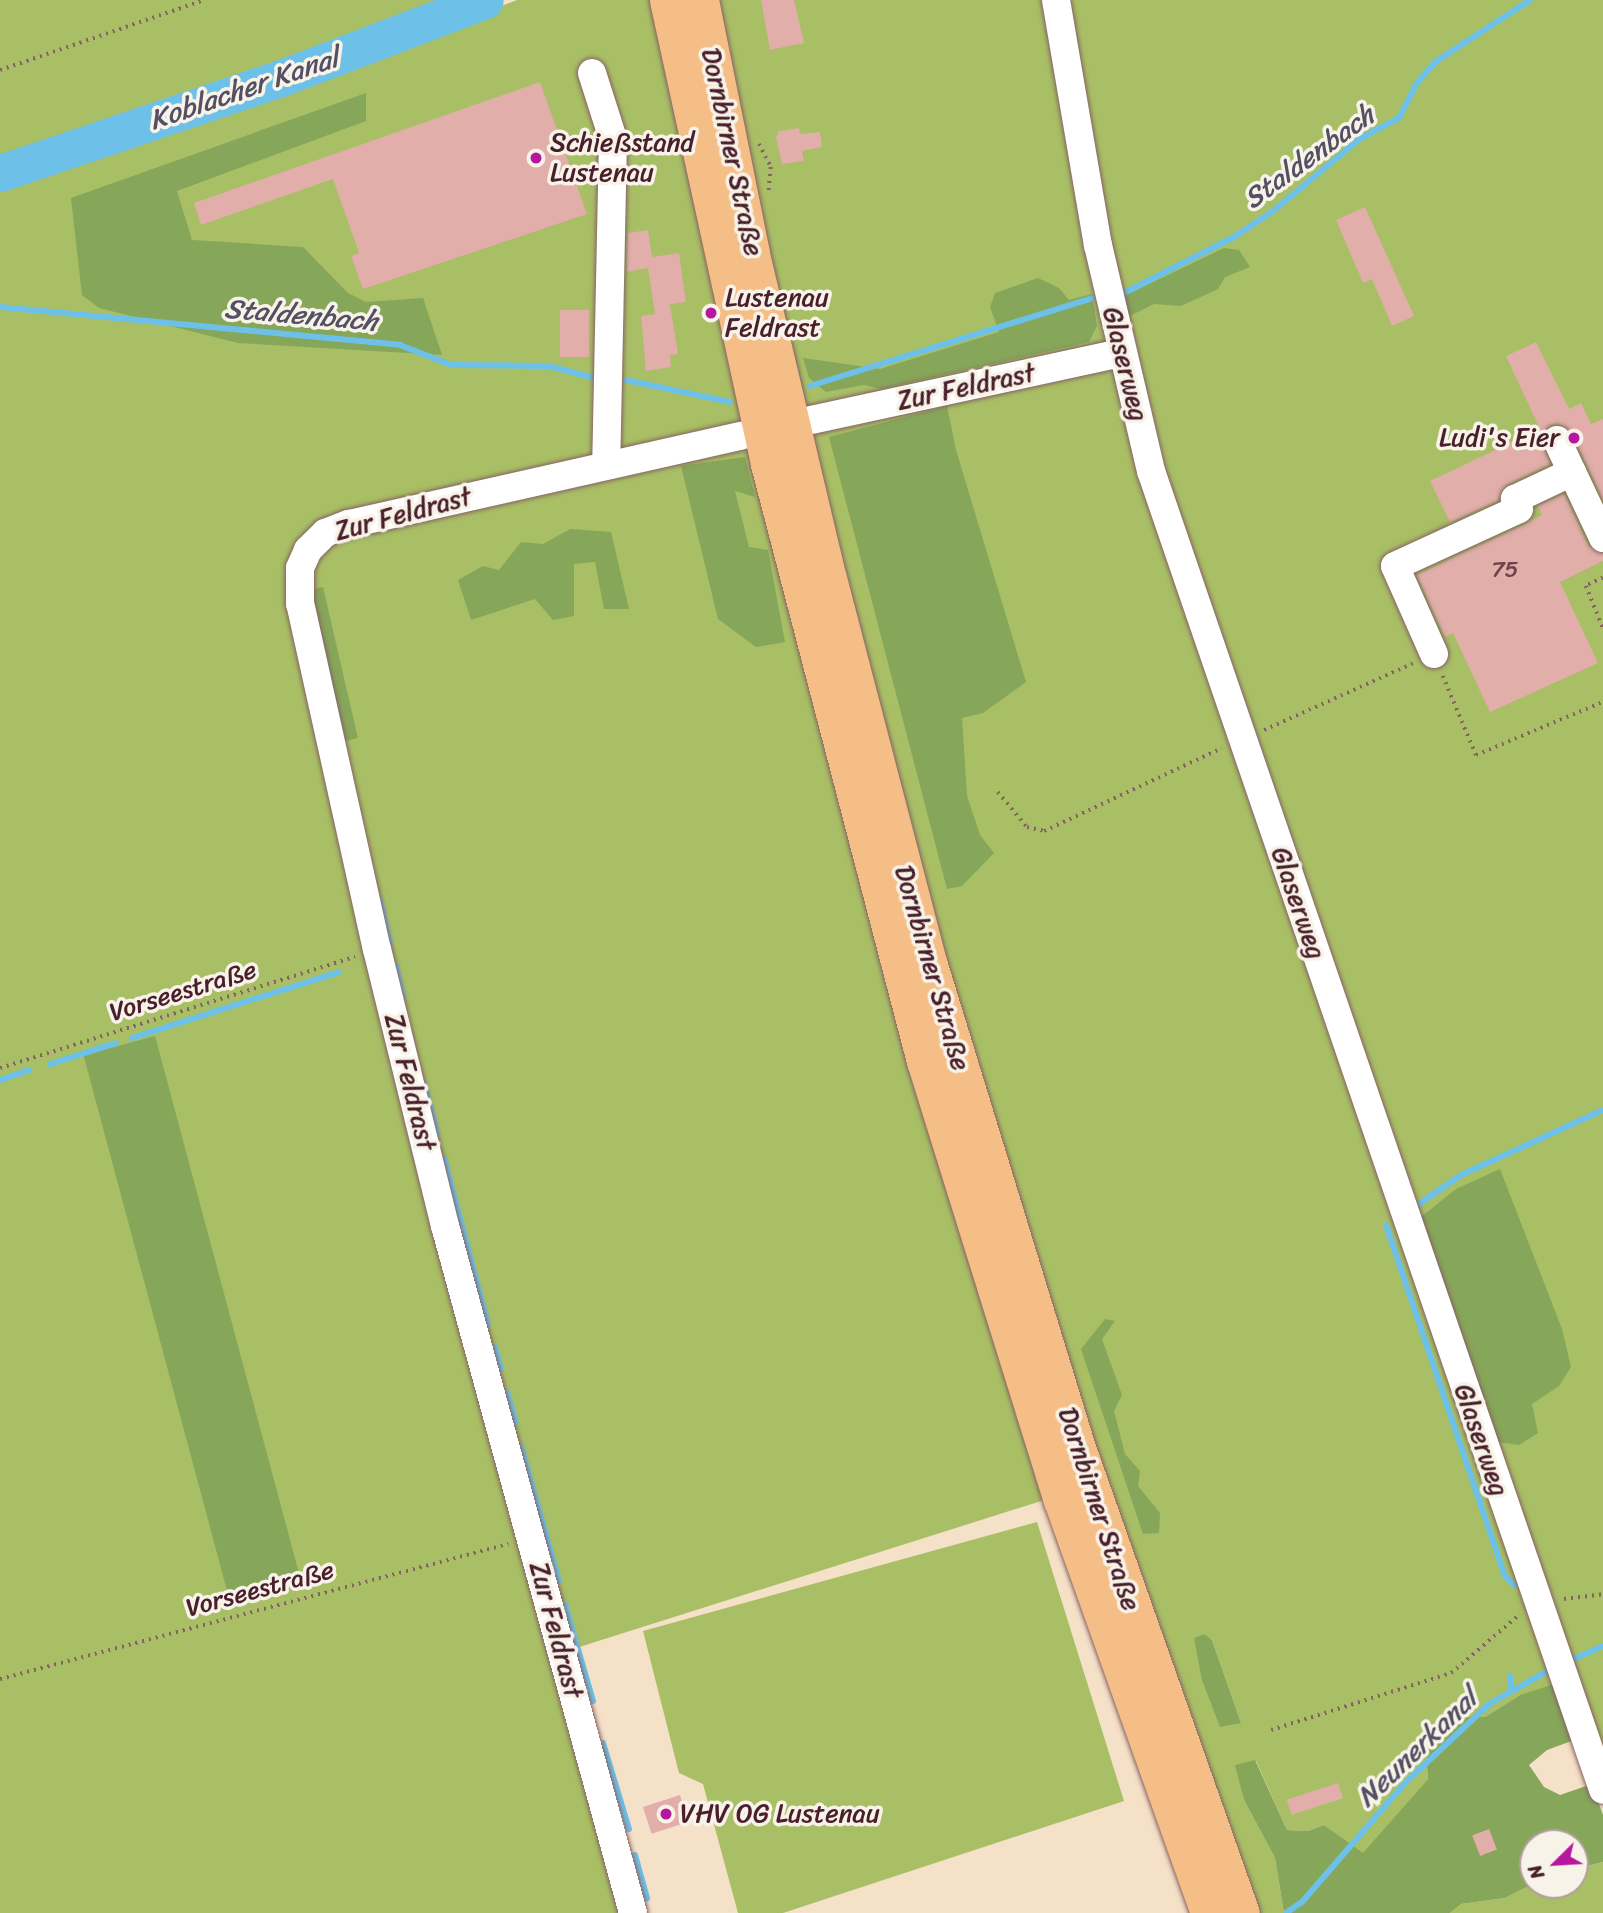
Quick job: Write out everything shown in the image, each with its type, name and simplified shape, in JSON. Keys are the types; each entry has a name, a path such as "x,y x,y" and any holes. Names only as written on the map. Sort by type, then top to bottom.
{"main road":[{"name":"Dornbirner Straße","path":"667,0 768,464 924,1061 1061,1500 1208,1913"},
{"name":"Dornbirner Straße","path":"701,0 752,254 824,559 930,965 1077,1445 1242,1913"}],"street":[{"name":"Glaserweg","path":"1056,0 1120,354 1151,471 1603,1790"},
{"path":"592,73 613,139 606,465"},
{"name":"Zur Feldrast","path":"811,420 1120,354"},
{"name":"Zur Feldrast","path":"633,1913 531,1539 377,950 300,604 300,568 308,550 325,533 349,524 741,436"},
{"path":"1557,440 1603,538"},
{"path":"1434,654 1395,566 1519,509 1515,499 1572,472"}],"path":[{"path":"0,71 205,0"},
{"path":"1603,579 1586,586 1603,628"},
{"path":"998,792 1027,827 1044,831 1434,654 1476,755 1603,702"},
{"name":"Vorseestraße","path":"0,1069 377,950"},
{"name":"Vorseestraße","path":"0,1679 531,1539"},
{"path":"1271,1730 1451,1673 1515,1617 1538,1606 1603,1594"}],"green space":[{"path":"0,0 446,0 0,162"},
{"path":"517,0 1603,0 1603,1766 1520,1695 1485,1717 1457,1717 1425,1741 1428,1779 1363,1854 1324,1825 1308,1831 1287,1830 1256,1761 1236,1765 1244,1800 1275,1858 1284,1913 1252,1913 1076,1490 573,1649 624,1913 0,1913 0,188 249,101","holes":["1205,1634 1212,1640 1241,1723 1194,1639"]},
{"path":"366,93 366,121 177,191 192,240 303,247 348,293 366,302 423,298 442,355 238,343 99,308 82,295 71,198"},
{"path":"1224,248 1239,250 1250,267 1225,277 1218,289 1181,306 1154,304 1124,319 1120,298"},
{"path":"1038,278 1059,288 1069,300 1092,294 1097,326 1089,342 881,389 864,385 826,392 809,378 803,358 880,369 999,332 990,307 995,293"},
{"path":"947,406 956,450 1026,682 983,713 962,718 967,796 980,835 994,853 962,886 947,889 829,437"},
{"path":"745,457 755,497 735,491 749,547 768,550 785,642 756,647 718,619 681,466"},
{"path":"570,529 611,532 629,609 604,609 595,562 574,564 574,616 553,620 535,599 471,620 458,580 483,566 499,570 521,542 543,544"},
{"path":"323,587 358,738 344,741 309,590"},
{"path":"155,1036 302,1586 231,1605 84,1055"},
{"path":"1500,1169 1562,1329 1571,1367 1559,1386 1532,1404 1538,1433 1519,1445 1497,1442 1421,1217 1456,1189"},
{"path":"1105,1319 1115,1321 1102,1339 1122,1395 1114,1411 1125,1454 1140,1471 1138,1486 1160,1513 1159,1533 1143,1534 1081,1349"},
{"path":"1037,1522 1124,1801 783,1913 738,1913 703,1784 679,1773 643,1631"},
{"path":"1205,1634 1212,1640 1241,1723 1220,1727 1202,1680 1194,1638"},
{"path":"1554,1684 1577,1739 1547,1750 1529,1765 1544,1787 1560,1795 1592,1784 1603,1815 1603,1862 1589,1866 1589,1829 1519,1829 1519,1891 1505,1898 1461,1904 1450,1913 1284,1913 1275,1858 1244,1800 1235,1765 1255,1760 1287,1830 1308,1831 1324,1825 1363,1853 1428,1779 1425,1741 1457,1717 1485,1717 1520,1695"},
{"path":"1603,1862 1603,1913 1450,1913 1461,1904 1505,1898 1519,1891 1519,1899 1589,1899 1589,1866"}],"building":[{"path":"761,0 794,0 804,43 770,50"},
{"path":"540,82 587,214 363,289 351,256 359,253 333,179 201,225 194,203"},
{"path":"799,128 800,134 820,132 822,147 802,151 804,161 782,164 776,137 779,131"},
{"path":"1365,207 1414,316 1392,326 1372,279 1363,283 1336,220"},
{"path":"648,230 652,257 679,253 686,302 670,304 678,354 670,355 671,367 646,371 641,316 655,314 648,268 627,272 628,233"},
{"path":"560,310 589,310 589,357 560,357"},
{"path":"1536,342 1569,409 1581,403 1591,424 1603,419 1603,499 1572,433 1558,423 1549,425 1541,438 1550,464 1507,484 1497,501 1450,522 1430,481 1540,429 1506,356"},
{"path":"1564,494 1588,546 1603,554 1603,561 1560,582 1598,663 1490,712 1453,633 1445,637 1417,575 1526,524 1542,515 1538,506"},
{"path":"1338,1783 1343,1798 1292,1815 1287,1800"},
{"name":"VHV OG Lustenau","path":"680,1795 689,1822 652,1834 643,1807"},
{"path":"1489,1829 1497,1850 1480,1856 1472,1835"}],"waterway":[{"name":"Koblacher Kanal","path":"0,173 281,78 485,0"},
{"name":"Staldenbach","path":"1122,294 1234,237 1273,211 1361,138 1399,118 1416,84 1435,62 1530,0"},
{"name":"Staldenbach","path":"810,386 1092,298"},
{"name":"Staldenbach","path":"0,307 400,345 451,365 549,366 594,378"},
{"name":"Staldenbach","path":"626,380 730,402"},
{"path":"380,900 390,943"},
{"path":"396,966 403,997"},
{"path":"132,1038 339,972"},
{"path":"50,1064 116,1043"},
{"path":"0,1080 29,1070"},
{"path":"424,1083 437,1132"},
{"path":"1419,1204 1461,1175 1603,1110"},
{"path":"444,1158 488,1324"},
{"path":"1386,1225 1505,1576 1514,1585"},
{"path":"495,1347 501,1369"},
{"path":"507,1392 516,1423"},
{"path":"521,1446 559,1581"},
{"path":"565,1604 593,1701"},
{"name":"Neunerkanal","path":"1567,1662 1603,1646"},
{"name":"Neunerkanal","path":"1286,1913 1302,1902 1405,1783 1489,1704 1553,1668"},
{"path":"1510,1676 1510,1691"},
{"path":"603,1743 629,1829"},
{"path":"635,1855 647,1898"}],"place":[{"name":"Schießstand Lustenau","path":"536,158"},
{"name":"Lustenau Feldrast","path":"711,313"},
{"name":"Ludi's Eier","path":"1574,438"},
{"name":"VHV OG Lustenau","path":"666,1814"}]}
